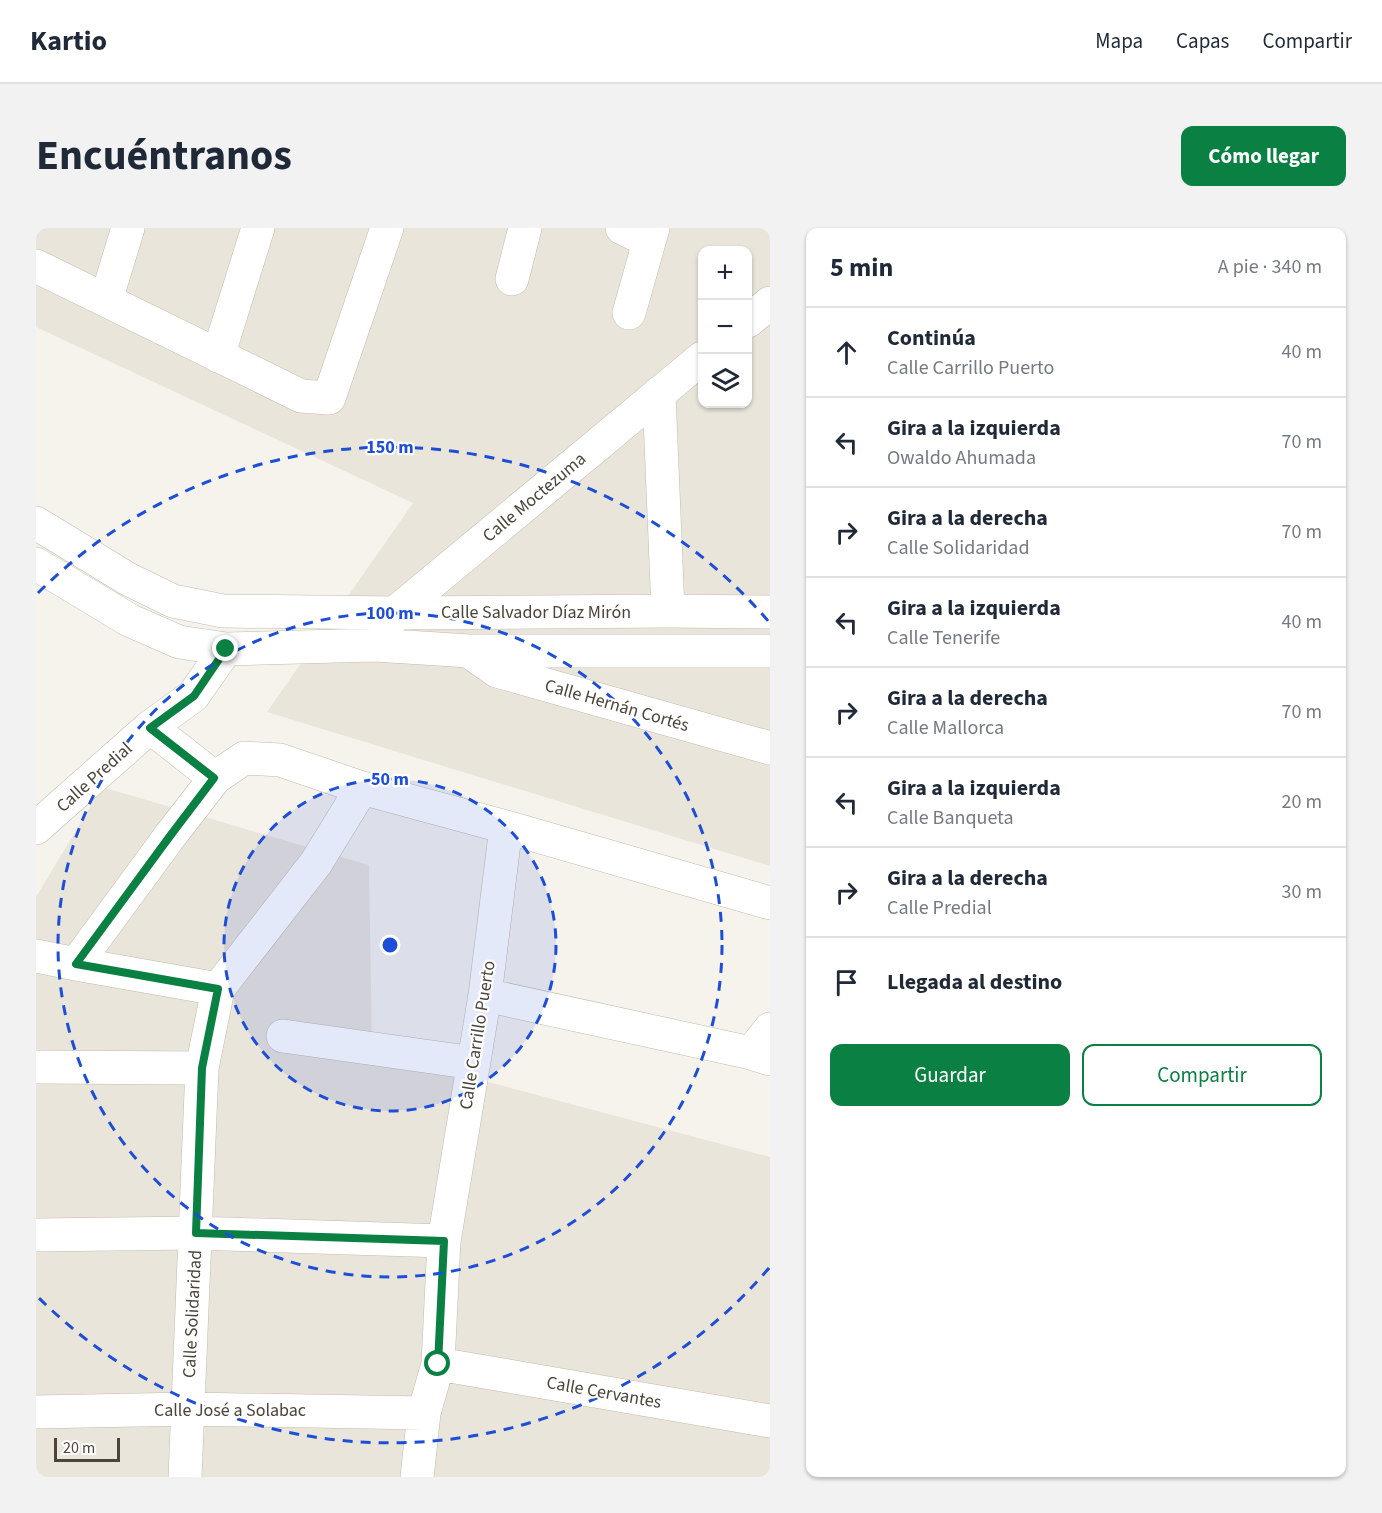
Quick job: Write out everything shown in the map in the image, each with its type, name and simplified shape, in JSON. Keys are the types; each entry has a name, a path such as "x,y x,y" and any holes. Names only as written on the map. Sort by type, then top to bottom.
{"street":[{"path":"106,300 128,228"},
{"path":"218,356 258,228"},
{"path":"36,266 301,396 329,398 387,228"},
{"path":"512,279 525,228"},
{"path":"629,313 641,232"},
{"path":"752,317 770,303"},
{"name":"Calle Moctezuma","path":"375,645 395,614 698,361"},
{"path":"659,393 668,611"},
{"path":"41,567 49,531"},
{"name":"Calle Salvador Díaz Mirón","path":"49,531 129,579 173,601 224,612 395,614 770,612"},
{"name":"Calle Salvador Díaz Mirón","path":"41,567 129,620 180,642 226,649 375,645 469,651 770,651"},
{"name":"Calle Predial","path":"36,828 150,728 194,696 226,649"},
{"name":"Calle Hernán Cortés","path":"469,651 497,671 770,748"},
{"path":"150,728 214,778"},
{"path":"76,964 214,778 244,758 280,760 362,788 770,903"},
{"name":"Calle Solidaridad","path":"185,1477 202,1068 218,989 316,863 362,788"},
{"name":"Calle Carrillo Puerto","path":"417,1477 424,1413 438,1364 444,1241 485,996 506,827"},
{"path":"36,956 218,989"},
{"path":"485,996 764,1047"},
{"path":"284,1036 474,1063"},
{"path":"36,1067 202,1068"},
{"path":"36,1235 196,1233 444,1241"},
{"name":"Calle Cervantes","path":"438,1364 770,1421"},
{"name":"Calle José a Solabac","path":"36,1412 188,1409 424,1413"}],"shaded area":[{"path":"36,228 770,228 770,866 267,712 413,503 36,327"},
{"path":"102,787 369,865 372,1051 770,1157 770,1477 36,1477 36,897"}],"route":[{"path":"226,649 194,696 150,728 214,778 76,964 218,989 202,1068 196,1233 444,1241 438,1364"}]}
